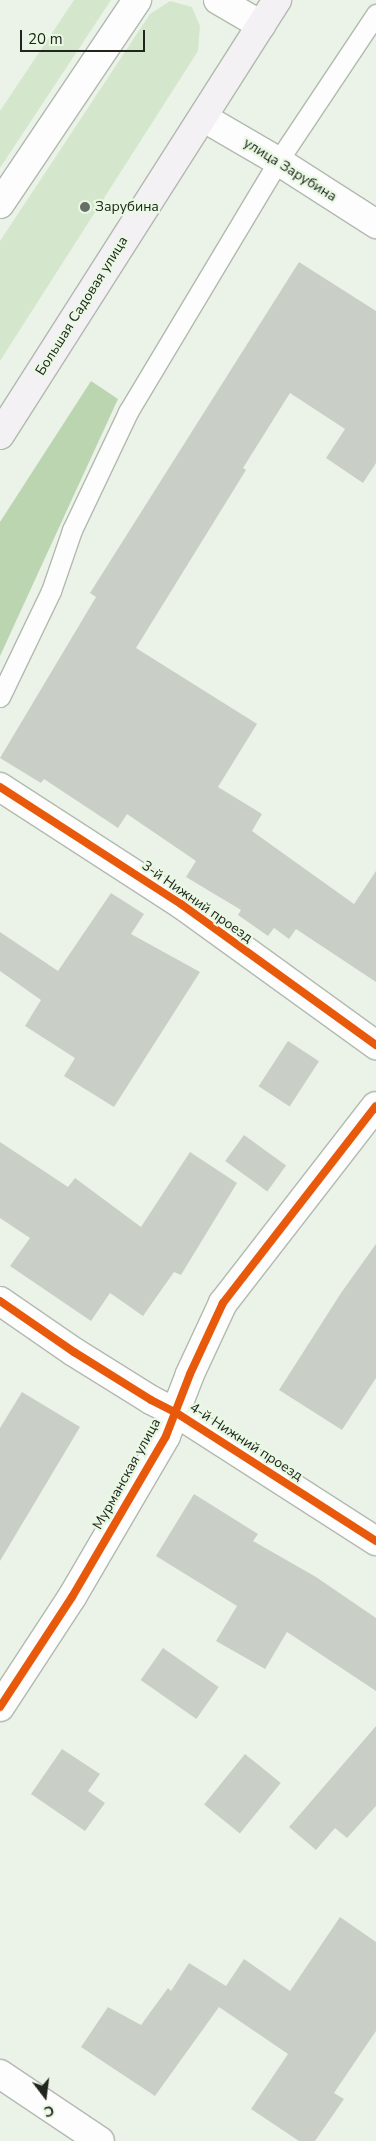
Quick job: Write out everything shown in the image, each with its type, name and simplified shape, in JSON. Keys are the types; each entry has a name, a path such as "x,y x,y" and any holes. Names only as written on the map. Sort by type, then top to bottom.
{"main road":[{"name":"Большая Садовая улица","path":"0,435 204,118 277,0"}],"street":[{"path":"0,204 137,0"},
{"path":"218,0 261,25"},
{"name":"улица Зарубина","path":"204,118 278,161 376,224"},
{"name":"3-й Нижний проезд","path":"0,787 181,904 376,1045"},
{"name":"Мурманская улица","path":"0,1707 72,1597 166,1436 190,1374 223,1303 376,1106"},
{"name":"4-й Нижний проезд","path":"0,1301 74,1352 151,1400 175,1412 376,1541"},
{"path":"0,2074 100,2141"}],"lane":[{"path":"0,697 51,591 72,530 128,412 278,161 376,14"}],"green space":[{"path":"74,0 111,0 0,168 0,111"},
{"path":"170,1 192,7 200,26 198,51 0,361 0,241 150,14"},
{"path":"91,381 118,399 0,656 0,522"}],"building":[{"path":"299,262 376,311 376,463 363,483 326,458 345,429 290,393 243,468 246,470 136,648 257,724 218,787 262,814 252,831 354,904 376,871 376,982 296,929 289,939 274,928 268,936 238,915 241,910 186,877 196,861 127,814 118,828 44,779 41,783 0,758 96,597 90,593"},
{"path":"111,893 144,914 131,934 200,972 114,1107 64,1076 75,1058 25,1026 41,1000 0,971 0,932 58,971"},
{"path":"288,1041 319,1061 290,1106 259,1086"},
{"path":"244,1135 286,1166 267,1191 225,1161"},
{"path":"0,1142 68,1187 75,1178 141,1227 190,1152 237,1183 181,1275 174,1272 143,1316 110,1293 91,1321 10,1266 30,1238 0,1218"},
{"path":"376,1244 376,1378 342,1430 279,1390 341,1293"},
{"path":"22,1392 80,1427 0,1561 0,1428"},
{"path":"194,1494 258,1534 253,1541 316,1577 376,1618 376,1691 287,1632 265,1669 216,1641 237,1606 156,1556"},
{"path":"163,1648 219,1687 196,1719 141,1680"},
{"path":"376,1726 376,1806 347,1838 335,1828 316,1850 289,1827"},
{"path":"62,1749 100,1774 88,1791 105,1803 85,1831 31,1794"},
{"path":"245,1754 281,1783 240,1833 204,1805"},
{"path":"340,1917 376,1942 376,2031 334,2093 344,2099 315,2141 299,2141 251,2109 288,2054 219,2007 155,2096 81,2047 108,2007 141,2025 168,1988 171,1991 189,1963 226,1986 244,1959 290,1991"}],"cycle path":[{"path":"0,787 181,904 376,1045"},
{"path":"0,1707 72,1597 166,1436 190,1374 223,1303 376,1106"},
{"path":"0,1301 74,1352 151,1400 175,1412 376,1541"}],"place":[{"name":"Зарубина","path":"85,207"}]}
